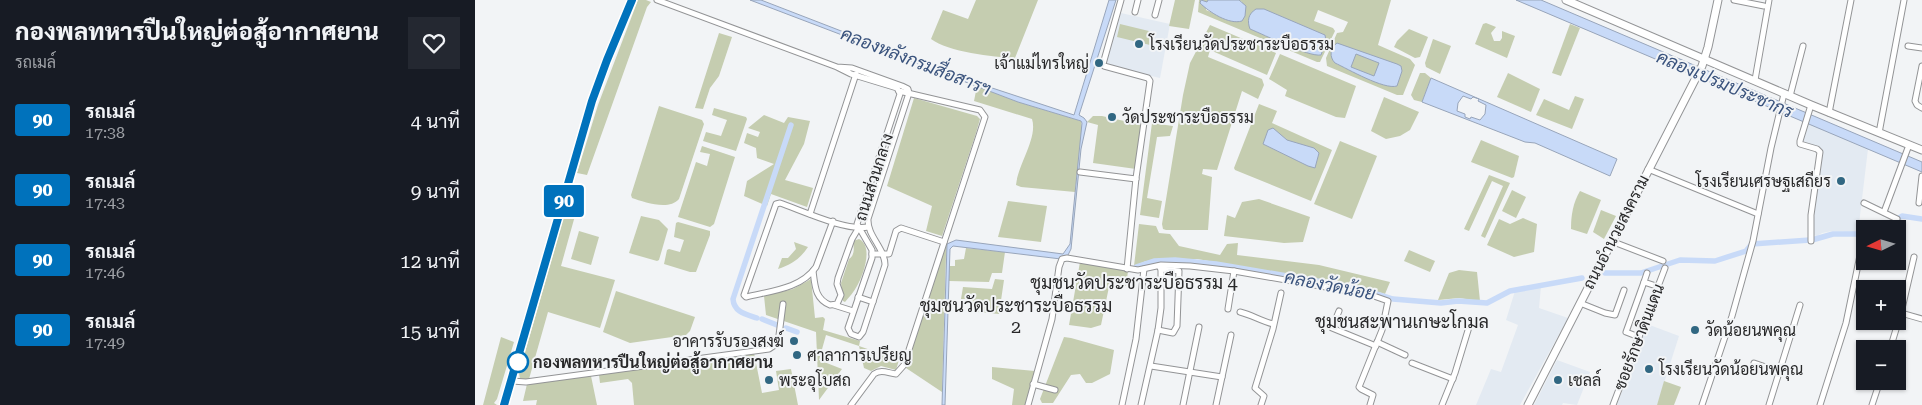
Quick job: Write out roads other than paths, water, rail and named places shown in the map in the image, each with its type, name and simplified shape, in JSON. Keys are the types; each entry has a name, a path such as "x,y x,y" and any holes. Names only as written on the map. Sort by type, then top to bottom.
{"main road":[{"path":"505,403 592,101 632,0"},
{"path":"1566,0 1703,63 1755,80 1809,109 1829,113 1922,150"},
{"name":"ถนนอำนวยสงคราม","path":"1527,405 1703,63 1718,0"}],"street":[{"path":"657,0 837,67 905,87 909,93"},
{"path":"1121,0 1103,64 1104,66 1148,78 1150,81 1126,269"},
{"path":"1135,12 1138,0"},
{"path":"1155,16 1159,0"},
{"path":"1734,0 1764,6"},
{"path":"1755,80 1760,40 1769,0"},
{"path":"1829,113 1851,0"},
{"path":"1879,133 1904,0"},
{"path":"1703,405 1732,316 1753,242 1778,114 1803,46"},
{"path":"1908,46 1922,48"},
{"path":"1922,66 1915,101 1922,108"},
{"path":"851,405 874,374 883,371 895,374 904,365 985,117 980,110 899,91 897,88 856,73"},
{"path":"810,214 856,73"},
{"name":"ถนนส่วนกลาง","path":"872,254 872,250 858,229 857,224 887,137 900,94 899,91"},
{"name":"ถนนส่วนกลาง","path":"885,255 868,227 868,219 909,93"},
{"path":"1809,109 1800,144 1817,149 1819,152 1811,216 1811,241"},
{"path":"887,137 895,140"},
{"path":"1884,212 1909,145"},
{"path":"1648,169 1758,214"},
{"path":"1081,172 1136,179"},
{"path":"1919,204 1922,176"},
{"path":"867,194 876,197"},
{"path":"1864,203 1897,219"},
{"path":"813,271 792,286 746,297 744,295 773,207 776,204 858,229 868,227"},
{"path":"833,221 813,271 815,289 825,303 853,311"},
{"path":"885,255 885,265 863,332 859,337 851,334 847,328 872,254 889,254 896,231 901,228 944,242"},
{"path":"834,305 841,295 837,284 838,278 852,239 858,229"},
{"path":"1611,241 1663,261"},
{"path":"1906,291 1914,257"},
{"path":"1028,405 1052,319 1059,267 1063,259 1071,258 1126,269 1190,266 1234,271 1361,294 1387,301 1383,325 1377,344 1359,387 1373,395 1370,405"},
{"path":"1141,405 1158,330 1161,308 1160,267"},
{"path":"1158,330 1173,333 1177,326 1179,271 1160,267"},
{"name":"ซอยรักษาดินแดน","path":"1613,405 1665,268"},
{"path":"1122,405 1136,340 1144,269"},
{"path":"1820,405 1846,323 1858,270"},
{"path":"1228,309 1234,271"},
{"path":"1639,337 1626,332 1647,273"},
{"path":"1645,282 1659,287"},
{"path":"1581,303 1615,315 1624,290"},
{"path":"1261,405 1264,396 1255,388 1281,293"},
{"path":"858,297 873,302"},
{"path":"512,380 526,382 769,348 779,343 783,304"},
{"path":"1769,405 1801,305"},
{"path":"1339,311 1332,328 1405,355"},
{"path":"1240,312 1255,316 1260,321 1273,324"},
{"path":"1906,314 1922,319"},
{"path":"1183,405 1199,327"},
{"path":"1442,405 1453,379 1469,327"},
{"path":"1215,405 1231,335"},
{"path":"1412,363 1453,379"},
{"path":"1753,363 1780,372"},
{"path":"1151,366 1221,378"},
{"path":"1033,384 1055,390"},
{"path":"1872,405 1877,390"}],"water":[{"name":"คลองหลังกรมสื่อสารฯ","path":"750,0 761,0 968,80 1074,115 1109,0 1116,0 1079,115 1087,122 1081,149 1071,249 1067,257 1061,259 953,246 950,249 945,405 942,405 947,244 956,240 1063,254 1070,244 1082,123 1081,121 1018,102"},
{"path":"1201,0 1207,2 1208,0 1239,0 1246,6 1245,16 1242,21 1237,22 1225,19 1204,7 1200,3"},
{"name":"คลองเปรมประชากร","path":"1516,0 1541,0 1922,162 1922,172"},
{"path":"1256,9 1264,9 1325,35 1326,41 1321,55 1307,53 1250,29 1249,18"},
{"path":"1337,43 1401,66 1402,71 1397,86 1375,82 1335,63 1331,55","holes":["1356,54 1379,63 1374,76 1351,67"]},
{"path":"1431,78 1617,159 1610,176 1535,143 1525,142 1422,102","holes":["1463,96 1471,99 1473,97 1479,99 1478,101 1486,105 1485,114 1480,120 1471,117 1470,119 1465,117 1465,114 1457,111 1458,103"]},
{"path":"1273,128 1287,140 1314,148 1319,153 1315,168 1263,144 1268,130"}],"waterway":[{"path":"757,318 738,310 733,299 791,125"},
{"name":"คลองวัดน้อย","path":"1895,220 1902,216 1922,219"},
{"name":"คลองวัดน้อย","path":"1812,240 1833,234 1856,234"},
{"name":"คลองวัดน้อย","path":"1752,244 1810,240"},
{"name":"คลองวัดน้อย","path":"1605,273 1641,273 1680,260 1715,261 1746,251 1751,245"},
{"name":"คลองวัดน้อย","path":"1136,267 1154,261 1175,260 1216,264 1358,288 1393,299 1441,303 1458,301 1487,303 1510,291 1582,278"},
{"path":"762,319 777,325"},
{"path":"786,328 797,332"}],"place":[{"name":"โรงเรียนวัดประชาระบือธรรม","path":"1139,44"},
{"name":"เจ้าแม่ไทรใหญ่","path":"1099,63"},
{"name":"วัดประชาระบือธรรม","path":"1112,117"},
{"name":"โรงเรียนเศรษฐเสถียร","path":"1841,181"},
{"name":"วัดน้อยนพคุณ","path":"1695,330"},
{"name":"อาคารรับรองสงฆ์","path":"794,341"},
{"name":"ศาลาการเปรียญ","path":"797,355"},
{"name":"กองพลทหารปืนใหญ่ต่อสู้อากาศยาน","path":"518,362"},
{"name":"โรงเรียนวัดน้อยนพคุณ","path":"1649,369"},
{"name":"พระอุโบสถ","path":"769,380"},
{"name":"เชลล์","path":"1558,380"}],"district":[{"name":"ชุมชนวัดประชาระบือธรรม 4","path":"1134,282"},
{"name":"ชุมชนวัดประชาระบือธรรม 2","path":"1016,315"},
{"name":"ชุมชนสะพานเกษะโกมล","path":"1402,321"}]}
